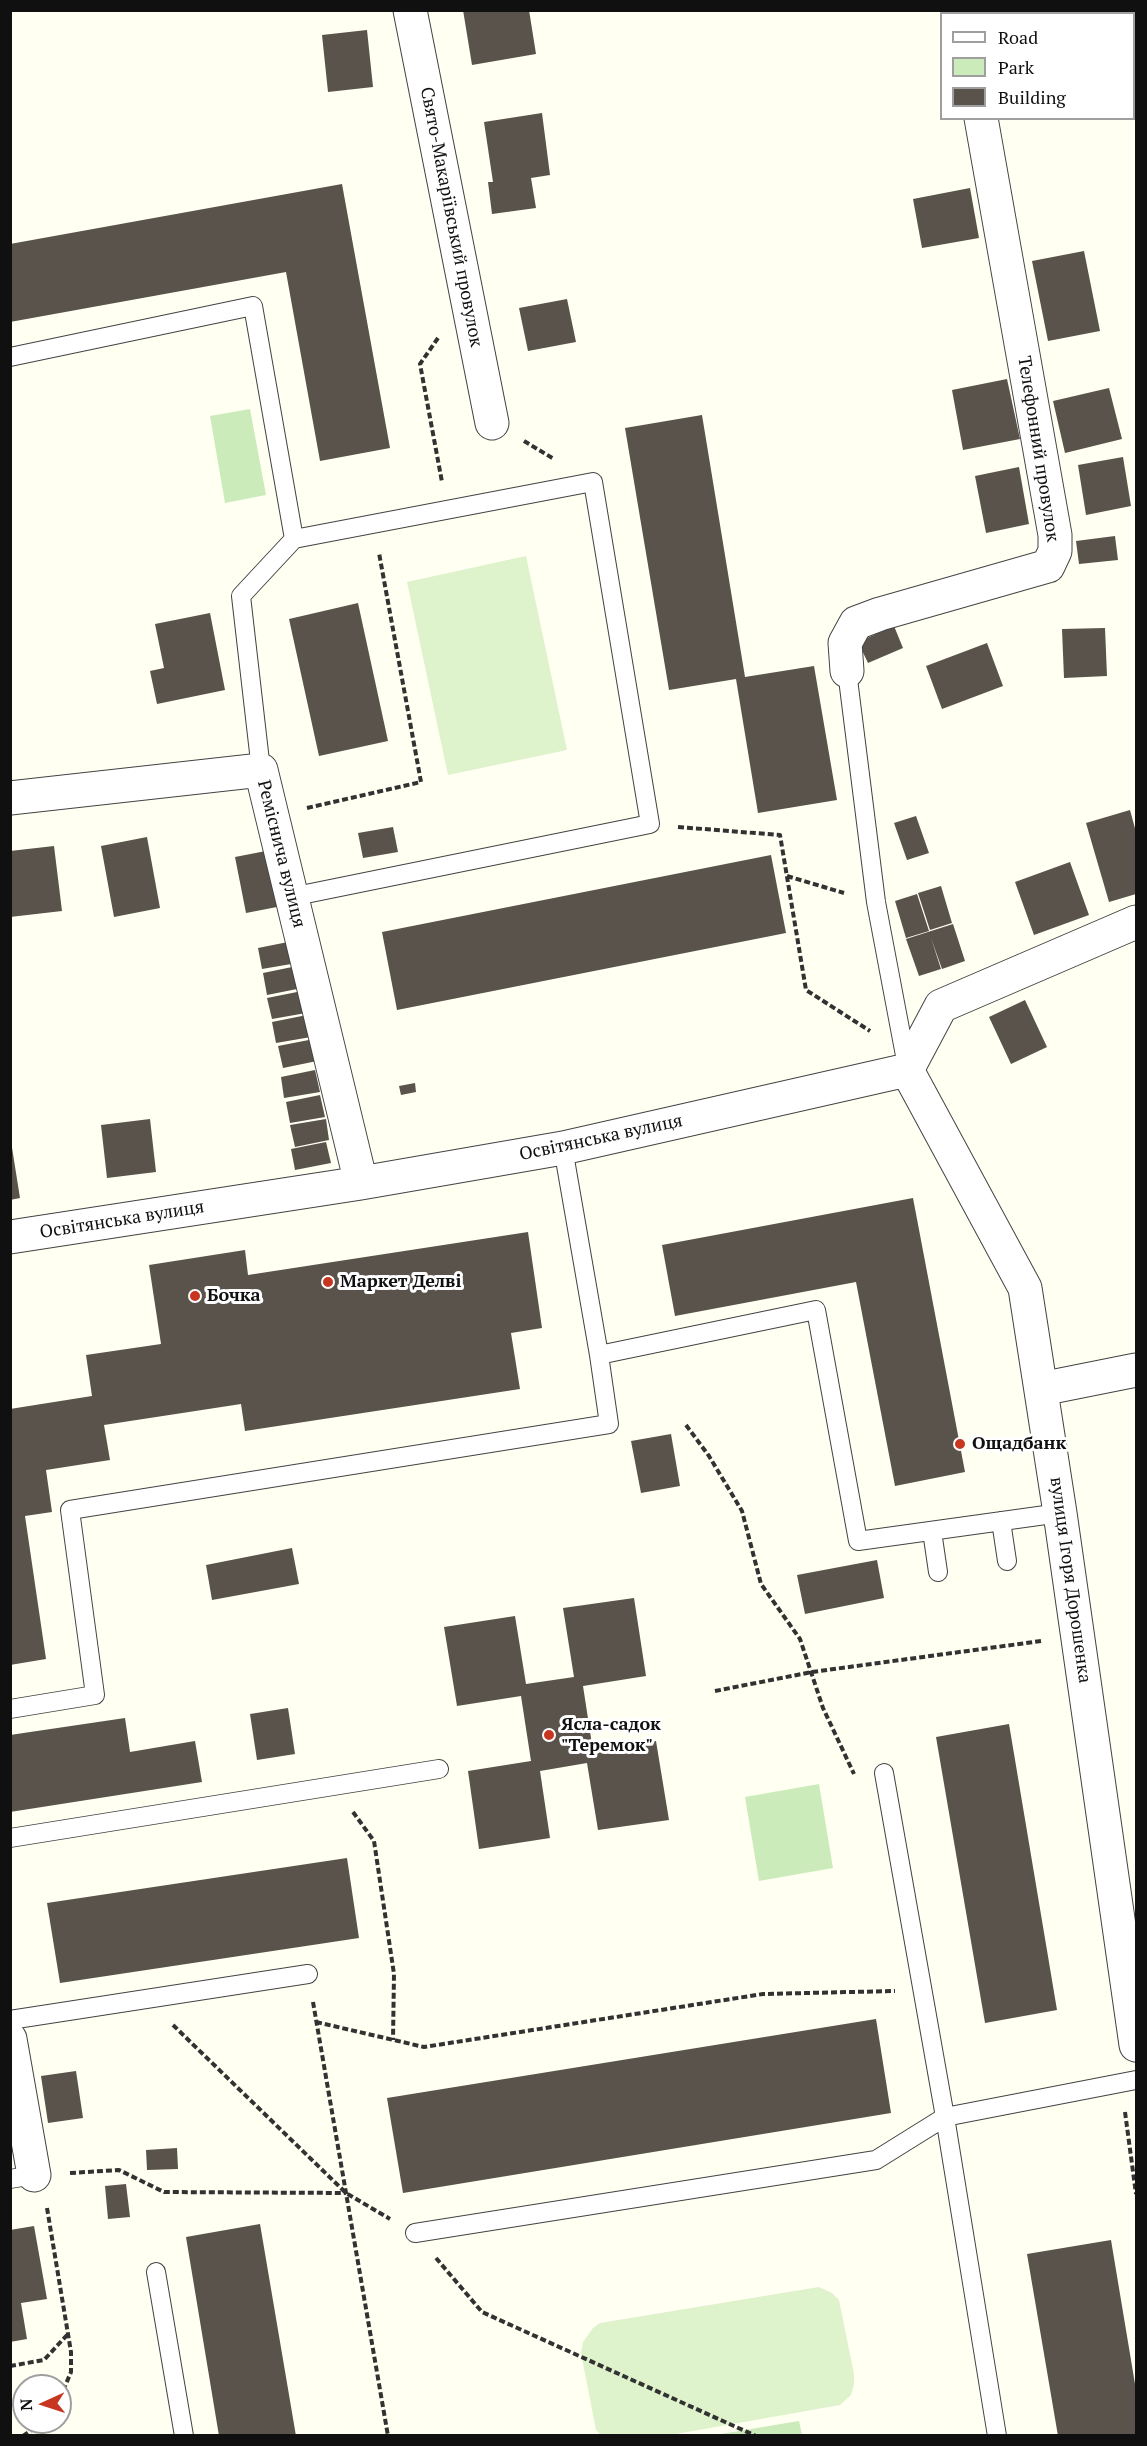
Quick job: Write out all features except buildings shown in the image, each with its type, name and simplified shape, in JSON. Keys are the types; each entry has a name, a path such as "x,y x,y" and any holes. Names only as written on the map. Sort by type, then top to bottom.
{"street":[{"name":"Свято-Макаріївський провулок","path":"410,10 492,423"},
{"name":"Телефонний провулок","path":"848,671 845,643 856,623 879,614 1048,566 1055,551 1053,523 981,120"},
{"name":"Реміснича вулиця","path":"10,798 261,770 361,1183"},
{"path":"895,1072 941,1006 1137,922"},
{"name":"Освітянська вулиця","path":"10,1237 361,1183 563,1148 895,1072"},
{"name":"вулиця Ігоря Дорошенка","path":"895,1072 1025,1288 1137,2045"},
{"path":"1041,1389 1137,1370"},
{"path":"10,2039 22,2177"}],"lane":[{"path":"10,357 253,306 294,539"},
{"path":"261,770 241,596 294,539 593,482 650,824 291,897"},
{"path":"848,671 895,1072"},
{"path":"10,1709 96,1695 70,1510 609,1424 563,1148"},
{"path":"599,1354 816,1310 858,1541 1060,1513"},
{"path":"1001,1521 1007,1561"},
{"path":"932,1531 938,1572"},
{"path":"10,1838 439,1769"},
{"path":"884,1773 945,2117 997,2436"},
{"path":"10,2020 308,1974"},
{"path":"415,2233 876,2160 945,2117 1137,2080"},
{"path":"156,2272 183,2436"}],"path":[{"path":"448,510 420,364 467,295"},
{"path":"492,423 593,482"},
{"path":"272,816 421,782 374,524"},
{"path":"650,824 780,836 806,990 874,1034 895,1072"},
{"path":"788,876 876,902"},
{"path":"686,1425 709,1456 741,1511 761,1584 800,1639 823,1708 855,1778"},
{"path":"715,1691 812,1672 1048,1640"},
{"path":"335,1786 374,1841 394,1974 393,2040"},
{"path":"308,1974 387,2436"},
{"path":"316,2022 424,2047 763,1994 922,1990"},
{"path":"22,2177 119,2170 164,2192 346,2193"},
{"path":"22,2177 44,2187 68,2334 69,2374"},
{"path":"10,2366 44,2360 68,2334"}],"green space":[{"path":"250,409 266,495 225,503 210,416"},
{"path":"526,556 567,750 448,775 407,582"},
{"path":"819,1784 833,1868 759,1881 745,1797"},
{"path":"819,2287 832,2293 839,2300 854,2374 851,2395 840,2405 670,2435 601,2435 596,2430 581,2353 583,2342 593,2328 600,2323"},
{"path":"799,2421 802,2435 715,2435"}],"place":[{"name":"Маркет Делві","path":"328,1282"},
{"name":"Бочка","path":"195,1296"},
{"name":"Ощадбанк","path":"960,1444"},
{"name":"Ясла-садок \"Теремок\"","path":"549,1735"}]}
